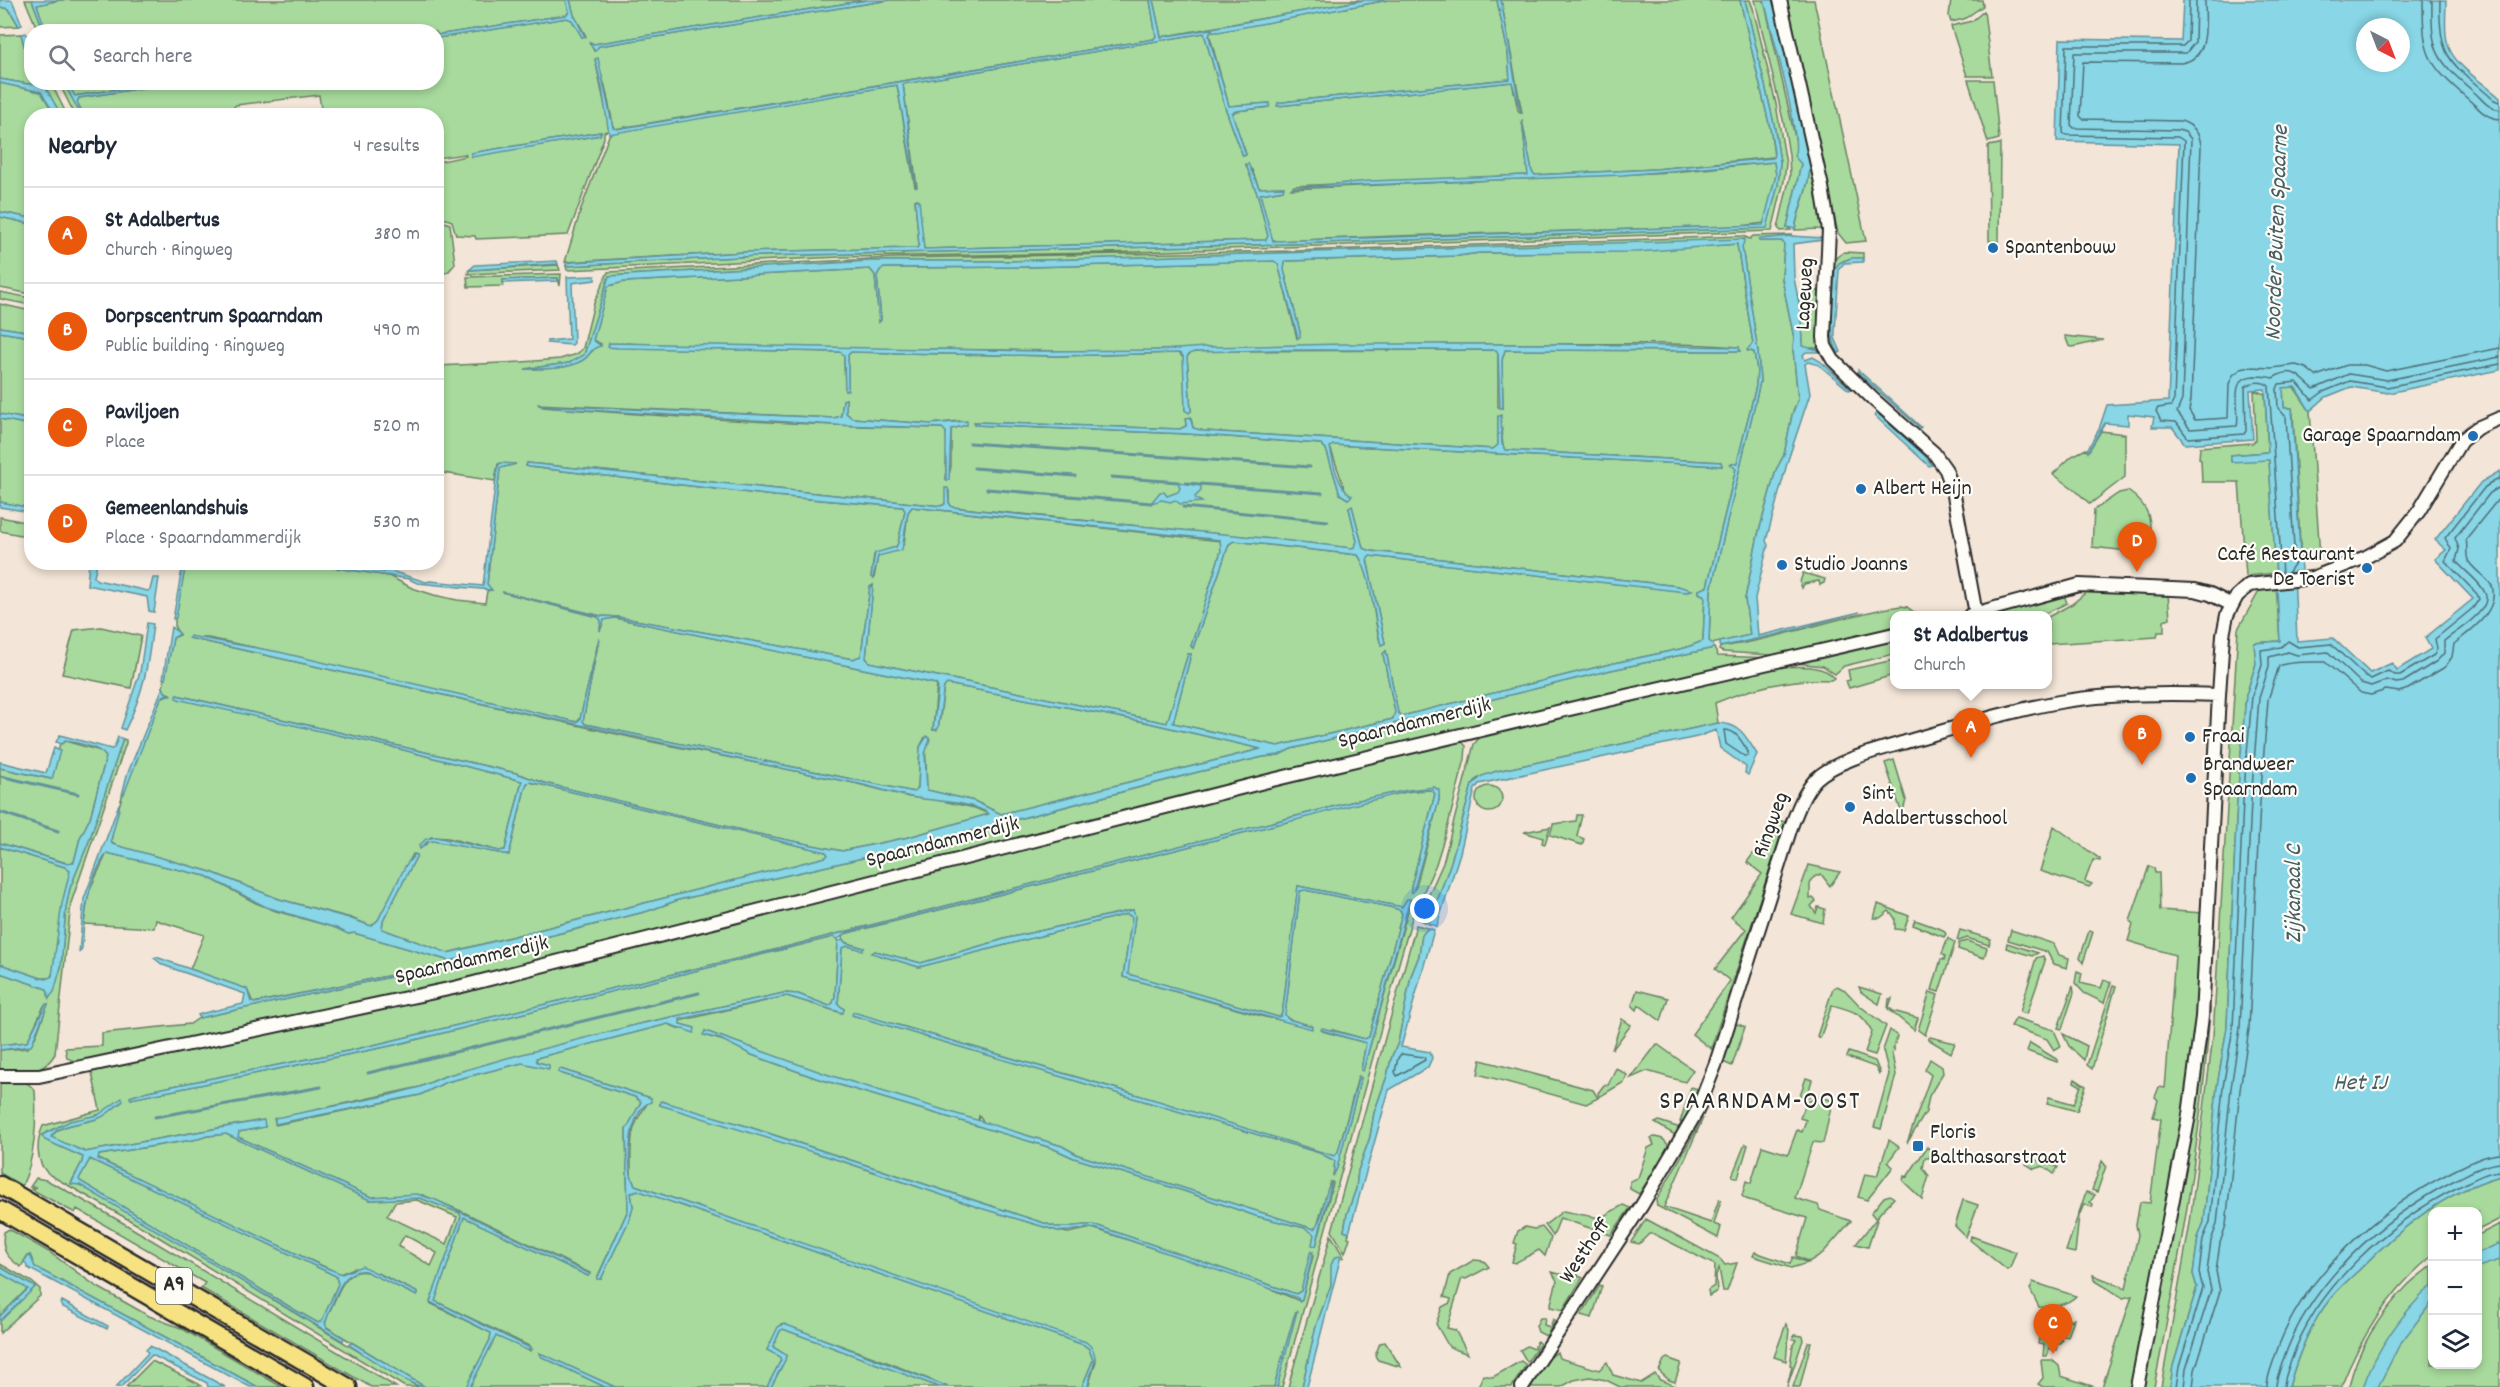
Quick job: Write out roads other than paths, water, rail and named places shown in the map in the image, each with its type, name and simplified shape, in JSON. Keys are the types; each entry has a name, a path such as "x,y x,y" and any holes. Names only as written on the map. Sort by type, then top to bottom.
{"highway":[{"name":"A9","path":"0,1185 348,1387"},
{"name":"A9","path":"0,1210 305,1387"}],"street":[{"name":"Lageweg","path":"1780,0 1822,187 1829,230 1825,346 1833,360 1934,453 1946,470 1953,490 1972,611"},
{"path":"2137,1387 2185,1138 2202,1017 2225,621 2232,605 2249,585 2312,578 2346,566 2395,542 2419,512 2461,441 2477,428 2500,418"},
{"path":"1987,611 2079,585 2195,590 2210,594 2232,605"},
{"name":"Spaarndammerdijk","path":"0,1076 39,1076 459,987 1279,778 1890,635"},
{"name":"Ringweg","path":"1642,1205 1679,1144 1706,1090 1791,827 1806,792 1816,779 1826,771 1846,762 1893,746 2060,702 2156,694 2219,695"},
{"name":"Westhoff","path":"1522,1387 1642,1205"}],"water":[{"path":"0,0 12,0 22,25 19,26 9,9 0,7"},
{"path":"32,0 60,0 37,5 44,24 41,24"},
{"path":"566,0 570,0 574,15 585,37 582,37 572,20 567,18 444,37 444,34 566,15 569,12"},
{"path":"867,0 890,0 599,46 595,51 589,43 594,44"},
{"path":"1150,0 1153,0 1161,37 1211,29 1209,36 1229,106 1270,103 1269,107 1232,113 1246,155 1243,156 1225,107 1204,33 903,84 916,188 897,85 609,134 595,59 598,58 613,128 617,129 1154,39 1156,36"},
{"path":"1364,0 1388,0 1218,32 1212,31 1212,28"},
{"path":"1497,0 1501,0 1521,114 1512,82 1277,106 1278,103 1291,101 1510,79 1508,53"},
{"path":"1740,0 1745,0 1774,124 1780,162 1778,185 1767,228 1289,244 757,256 566,266 566,263 574,262 746,252 917,248 919,245 915,200 919,200 924,249 1266,240 1268,236 1258,196 1246,165 1248,163 1259,188 1284,187 1283,190 1260,194 1273,241 1763,225 1776,175 1774,162 1623,175 1291,188 1370,181 1528,175 1522,120 1532,172 1535,175 1656,169 1773,158 1771,132"},
{"path":"1764,0 1774,0 1810,165 1795,229 1787,227 1801,164 1794,156 1796,145 1790,106"},
{"path":"2183,0 2446,0 2446,34 2451,52 2467,71 2500,98 2500,370 2388,393 2351,387 2326,397 2310,411 2295,387 2283,388 2284,408 2292,408 2301,571 2294,572 2297,641 2333,638 2370,673 2392,663 2397,670 2431,649 2425,638 2473,599 2435,559 2446,550 2435,540 2481,482 2500,471 2500,1176 2460,1192 2434,1207 2428,1207 2428,1211 2406,1226 2340,1288 2310,1330 2289,1387 2170,1387 2173,1366 2197,1287 2193,1274 2198,1238 2204,1222 2217,1087 2227,1027 2237,801 2246,695 2256,664 2254,643 2280,641 2269,460 2231,462 2231,455 2268,452 2265,389 2250,390 2253,439 2185,444 2172,427 2152,427 2154,417 2128,414 2128,425 2105,423 2088,452 2107,405 2168,401 2179,144 2057,141 2060,39 2181,41"},
{"path":"0,79 24,83 24,88 0,83"},
{"path":"32,90 47,90 57,108 51,108 41,92"},
{"path":"68,90 71,90 75,96 113,90 130,90 79,98 77,102 80,108 77,108"},
{"path":"601,132 600,135 472,157 471,153"},
{"path":"0,212 24,217 24,222 0,217"},
{"path":"1791,236 1823,238 1823,240 1793,244 1794,278 1801,314 1802,346 1819,350 1818,352 1806,352 1803,355 1805,360 1813,357 1820,361 1851,389 1849,390 1819,365 1808,362 1805,364 1810,394 1788,460 1766,541 1768,545 1755,598 1758,636 1860,612 1720,647 1720,642 1750,635 1745,599 1758,535 1776,470 1784,455 1792,415 1798,399 1794,338 1782,279 1784,244 1782,241 1759,241 1759,239"},
{"path":"1745,239 1742,247 1758,352 1760,382 1711,590 1709,641 1714,648 1611,670 1291,749 1279,755 1198,772 911,847 678,900 648,911 450,961 354,933 348,934 336,928 266,907 206,876 107,853 91,887 82,948 79,953 84,899 119,804 112,844 211,872 279,899 371,926 378,920 406,865 415,854 417,855 383,921 382,929 448,953 828,855 826,852 530,782 527,783 524,792 509,855 433,841 427,842 420,849 419,846 426,839 436,837 499,851 505,850 522,781 392,747 181,700 176,698 176,695 516,773 544,783 758,834 842,851 909,837 989,814 963,804 911,797 605,731 189,638 190,636 279,652 577,722 580,719 599,638 583,721 585,724 914,792 918,788 920,747 927,736 930,739 925,754 927,790 974,801 1001,814 1261,749 1145,722 947,684 943,692 938,729 933,730 938,688 936,684 615,618 604,620 600,631 601,620 598,617 502,592 601,616 618,617 853,659 861,656 870,587 873,586 866,658 869,662 1167,723 1188,654 1191,654 1173,723 1278,746 1393,719 1395,712 1383,654 1386,651 1398,713 1402,716 1614,663 1685,648 1703,641 1705,596 1699,593 1699,590 1707,587 1736,469 1730,464 1737,463 1756,386 1757,370 1754,352 1747,350 1753,343 1737,244 1638,252 1479,253 1458,256 1285,261 1284,270 1300,338 1298,338 1278,264 1274,261 884,268 877,276 881,320 879,322 875,275 870,269 624,282 608,286 593,340 601,346 595,348 583,360 570,366 525,369 569,363 584,355 609,276 870,261 1009,261"},
{"path":"1851,258 1863,258 1863,262 1844,263 1839,269 1835,338 1841,352 1839,353 1832,336 1835,269 1839,263"},
{"path":"557,261 558,264 469,270 475,265"},
{"path":"595,276 595,280 572,283 574,343 572,345 547,343 547,341 569,339 567,277"},
{"path":"558,278 558,281 503,283 503,280"},
{"path":"0,327 24,331 24,336 0,332"},
{"path":"609,343 1041,351 1344,344 1562,344 1739,347 1740,351 1505,350 1502,360 1503,408 1500,408 1496,350 1194,352 1187,357 1191,411 1189,413 1185,410 1183,356 1179,353 1056,356 851,352 848,355 848,390 845,391 844,356 841,352 618,348 608,347"},
{"path":"1858,370 1921,427 1858,373"},
{"path":"846,399 846,413 852,418 930,424 967,421 967,425 951,429 949,480 946,480 946,432 942,428 836,425 555,408 538,405 834,418 841,416 843,400"},
{"path":"1877,413 1932,465 1929,466 1875,416"},
{"path":"0,414 24,419 24,424 0,419"},
{"path":"1501,415 1502,444 1505,450 1721,462 1722,466 1333,445 1330,447 1337,474 1343,488 1352,496 1348,499 1340,494 1326,449 1321,444 1188,434 974,425 975,422 1180,429 1186,426 1187,418 1190,417 1193,428 1204,431 1493,449 1498,445 1498,417"},
{"path":"500,463 516,464 500,468 487,584 492,590 417,583 409,579 349,570 384,572 393,570 426,582 483,586 497,469"},
{"path":"527,463 941,506 945,504 945,488 948,488 949,503 952,507 1351,548 1355,547 1357,541 1349,508 1352,506 1363,548 1371,551 1678,586 1692,590 1686,592 1370,556 1367,560 1385,643 1381,645 1367,574 1358,555 1234,541 1229,544 1193,648 1191,646 1221,551 1220,540 912,507 908,512 902,550 878,556 873,578 871,577 875,553 896,547 898,543 905,511 903,507 775,496 530,467 526,466"},
{"path":"1178,482 1201,486 1201,491 1195,497 1202,502 1180,504 1175,500 1170,502 1162,500 1151,503 1160,492 1164,492 1167,496 1178,492 1180,488"},
{"path":"0,502 24,507 24,511 0,507"},
{"path":"88,570 96,570 94,577 97,580 148,591 153,578 159,578 154,612 149,611 147,597 87,585"},
{"path":"182,570 185,570 176,618 173,619"},
{"path":"147,623 153,624 147,666 137,703 125,730 121,728 140,672"},
{"path":"171,627 180,634 173,638 165,680 163,679"},
{"path":"163,687 170,695 161,698 122,795 127,775"},
{"path":"1718,723 1733,726 1742,732 1757,754 1748,775 1745,773 1746,767 1720,748 1716,730 1697,737 1479,784 1475,789 1460,853 1437,926 1429,924 1451,862 1472,785 1482,776"},
{"path":"60,735 111,749 114,748 118,737 123,739 89,841 70,888 66,907 61,967 54,992 49,998 47,989 0,973 0,964 41,978 47,979 52,976 62,903 70,871 65,867 0,847 0,843 65,863 74,862 80,838 90,818 106,757 99,750 88,746 65,741 62,744 56,742"},
{"path":"54,748 60,751 52,779 0,768 0,762 46,773"},
{"path":"1434,787 1439,790 1439,800 1413,892 1411,887 1435,794 1432,790 1407,792 1356,804 847,933 838,939 833,937 390,1046 131,1099 130,1097 148,1091 348,1051 774,950 1359,800"},
{"path":"1298,886 1402,907 1407,899 1410,899 1363,1071 1361,1070 1366,1043 1321,1030 1322,1028 1365,1039 1369,1037 1402,914 1400,910 1390,907 1305,890 1300,891 1285,1015 1288,1019 1312,1026 1312,1029 1123,977 1132,917 1127,914 919,967 872,953 875,951 921,963 1008,938 1133,910 1135,916 1128,974 1278,1017 1281,1016 1283,1008"},
{"path":"1428,928 1434,930 1401,1047 1430,1052 1432,1058 1428,1067 1389,1090 1349,1233 1344,1231 1356,1189 1358,1171 1370,1137 1374,1113 1398,1043 1411,976 1419,956 1422,935"},
{"path":"843,940 864,948 862,950 848,946 842,948 838,1004 844,1009 843,1013 787,996 680,1019 680,1024 695,1028 694,1033 668,1024 536,1058 537,1062 549,1065 549,1069 522,1063 446,1082 420,1095 275,1124 275,1118 390,1095 507,1058 639,1024 784,993 798,994 829,1006 835,997 838,941"},
{"path":"154,958 247,989 251,1002 255,1003 437,967 199,1018 198,1015 204,1013 243,1004 245,994 163,965"},
{"path":"48,1004 31,1046 0,1050 0,1045 27,1042"},
{"path":"853,1012 1162,1102 1334,1156 1338,1152 1359,1076 1361,1078 1333,1176 1335,1161 1320,1153 852,1015"},
{"path":"705,1031 829,1075 1062,1146 1078,1155 1314,1229 1320,1219 1332,1181 1316,1246 1312,1245 1314,1234 1305,1228 1256,1216 1184,1191 1074,1158 1052,1148 816,1078 752,1055 720,1039 703,1035"},
{"path":"560,1069 651,1098 651,1102 638,1115 633,1127 629,1153 635,1185 1086,1342 1091,1347 1095,1358 1088,1387 1082,1387 1093,1360 1089,1349 1084,1345 637,1190 631,1193 633,1207 630,1218 601,1279 597,1279 628,1210 626,1130 641,1102 635,1097 560,1073 558,1072"},
{"path":"122,1098 123,1101 102,1117 66,1126 54,1132 51,1137 85,1152 264,1120 265,1127 239,1132 238,1137 371,1197 417,1194 436,1200 590,1274 588,1276 464,1217 435,1301 532,1349 527,1350 496,1336 470,1387 466,1387 490,1340 491,1333 430,1302 461,1217 460,1213 420,1198 370,1200 226,1134 99,1155 98,1159 324,1267 342,1274 362,1266 418,1293 417,1296 365,1271 349,1275 339,1289 325,1323 327,1328 344,1338 343,1341 80,1185 71,1184 83,1157 45,1140 42,1135 70,1121 98,1115","holes":["90,1159 336,1276 338,1284 322,1321 318,1323 79,1179"]},
{"path":"661,1101 743,1125 1056,1227 1098,1226 1296,1294 1301,1291 1310,1253 1313,1252 1302,1299 1299,1301 1298,1298 1097,1229 1058,1231 980,1208 848,1163 660,1105"},
{"path":"2500,1243 2500,1260 2482,1266 2482,1251"},
{"path":"30,1255 35,1267 258,1387 250,1387 28,1268 24,1261"},
{"path":"1341,1256 1307,1387 1302,1387 1316,1326 1331,1285 1331,1265 1335,1257"},
{"path":"0,1267 35,1287 0,1321 0,1316 28,1289 0,1273"},
{"path":"2428,1289 2428,1307 2400,1344 2378,1387 2363,1387 2383,1345 2411,1307"},
{"path":"62,1301 108,1326 107,1329 63,1307 60,1304"},
{"path":"1297,1311 1277,1387 1274,1387 1294,1316"},
{"path":"784,1324 948,1387 939,1387 783,1329 773,1347 786,1355 785,1360 771,1387 767,1387 781,1360 779,1356 767,1350 778,1327"},
{"path":"351,1342 425,1387 409,1382 387,1370 349,1345"},
{"path":"150,1346 225,1387 208,1387 207,1383 152,1355 121,1387 116,1387 148,1353 146,1350"},
{"path":"539,1353 615,1387 605,1387 540,1356"}],"waterway":[{"path":"970,443 1310,467"},
{"path":"974,468 1075,476"},
{"path":"1111,477 1178,482"},
{"path":"1185,483 1322,493"},
{"path":"987,489 1151,503"},
{"path":"1183,507 1328,521"},
{"path":"0,776 78,794"},
{"path":"0,812 58,831"},
{"path":"368,1073 699,993"},
{"path":"155,1117 321,1087"}],"place":[{"name":"Spantenbouw","path":"1993,248"},
{"name":"Garage Spaarndam","path":"2473,436"},
{"name":"Albert Heijn","path":"1861,489"},
{"name":"Studio Joanns","path":"1782,565"},
{"name":"Café Restaurant De Toerist","path":"2367,568"},
{"name":"Gemeenlandshuis","path":"2137,572"},
{"name":"Fraai","path":"2190,737"},
{"name":"St Adalbertus","path":"1971,758"},
{"name":"Dorpscentrum Spaarndam","path":"2142,765"},
{"name":"Brandweer Spaarndam","path":"2191,778"},
{"name":"Sint Adalbertusschool","path":"1850,807"},
{"name":"Floris Balthasarstraat","path":"1918,1146"},
{"name":"Paviljoen","path":"2053,1354"}],"district":[{"name":"SPAARNDAM-OOST","path":"1760,1102"}],"water label":[{"name":"Noorder Buiten Spaarne","path":"2278,233"},
{"name":"Zijkanaal C","path":"2295,894"},
{"name":"Het IJ","path":"2360,1084"}]}
